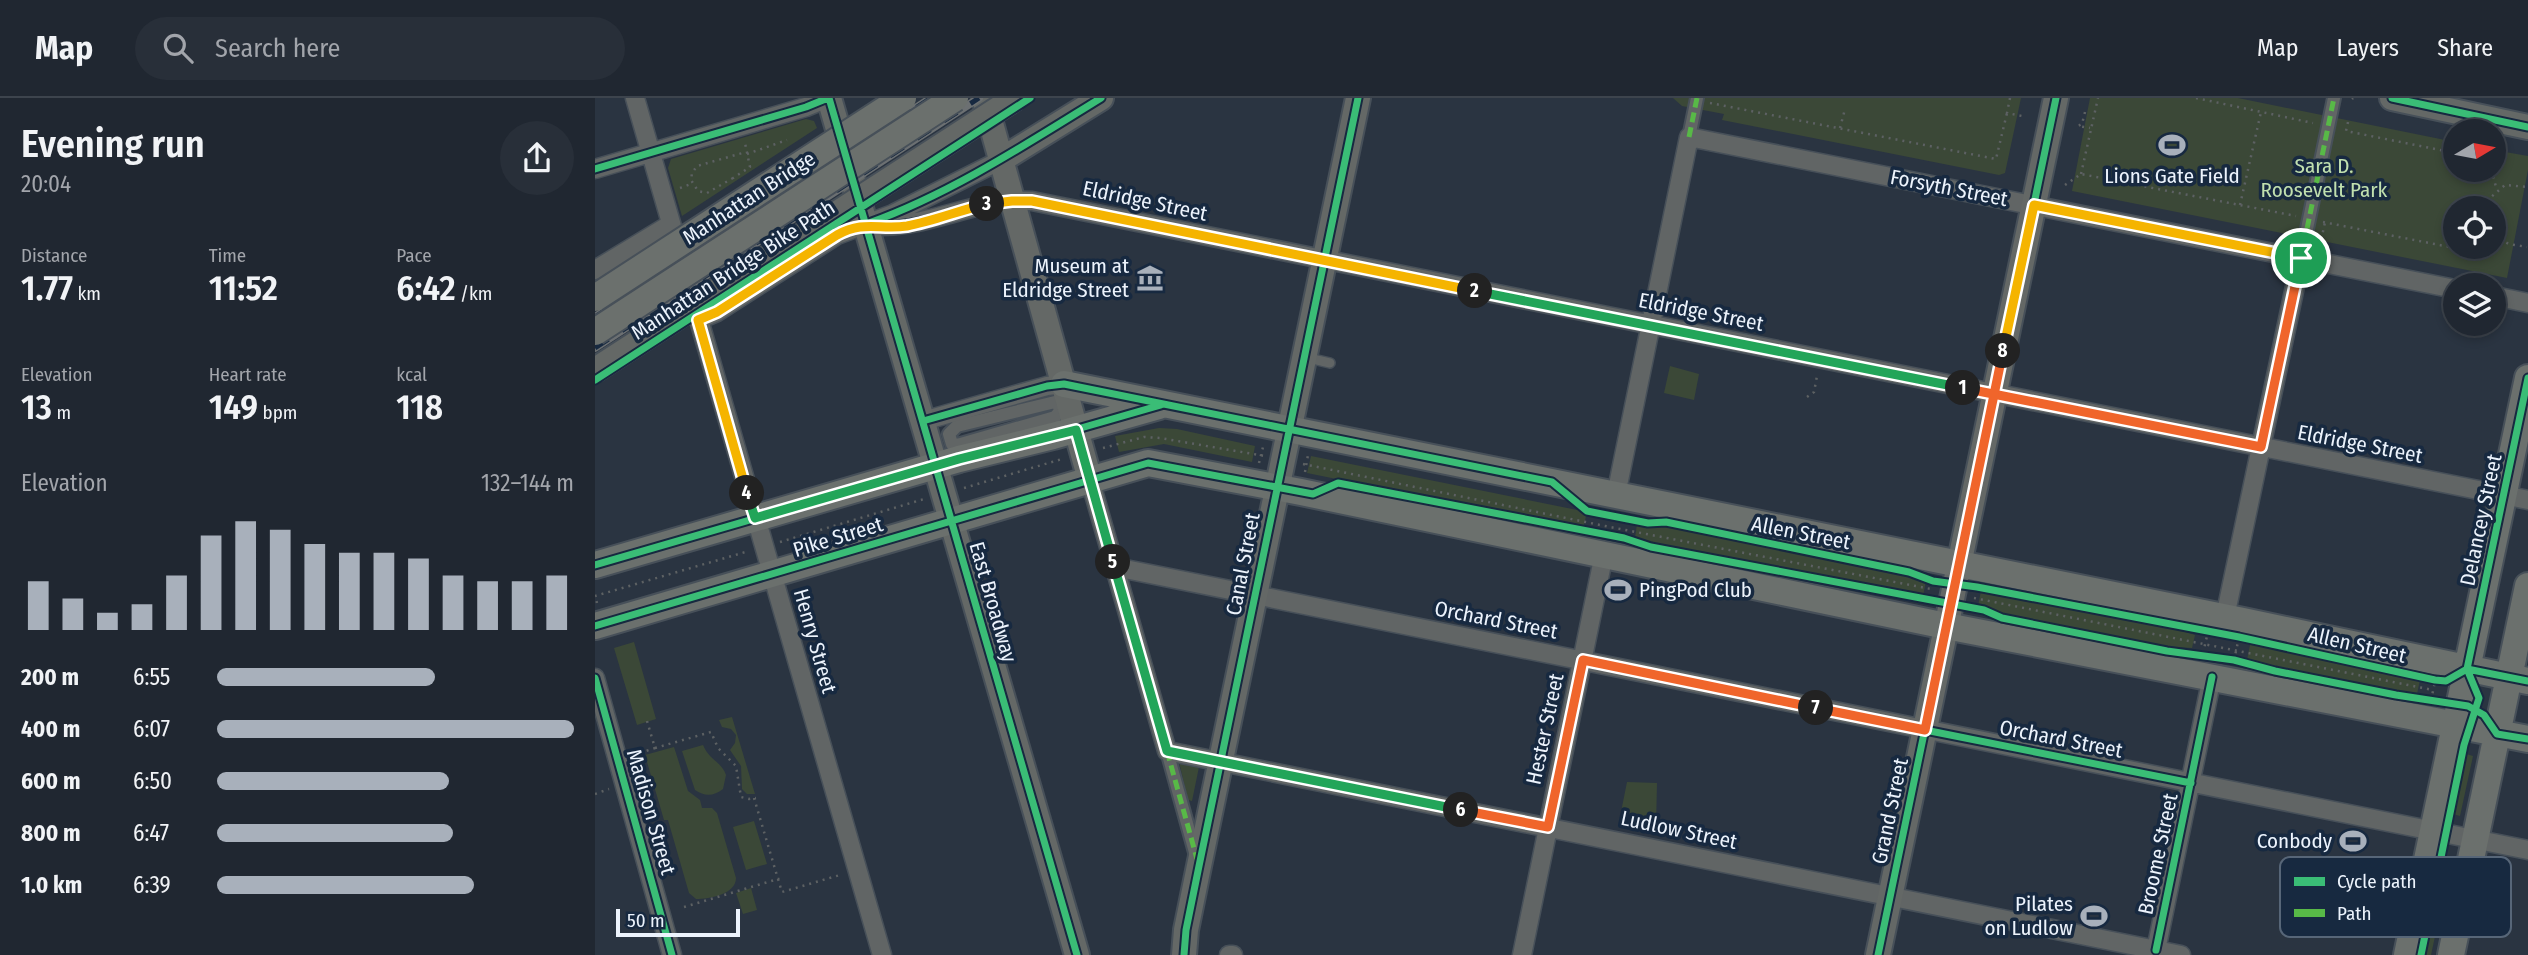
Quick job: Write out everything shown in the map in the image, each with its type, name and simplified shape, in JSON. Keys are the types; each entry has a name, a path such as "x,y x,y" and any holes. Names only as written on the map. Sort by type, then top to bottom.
{"main road":[{"name":"East Broadway","path":"828,98 1077,955"},
{"name":"Manhattan Bridge","path":"595,298 902,98"},
{"path":"595,332 955,98"},
{"path":"984,98 1059,393 1076,430 1090,480"},
{"path":"595,370 1015,98"},
{"path":"1001,160 1101,98"},
{"name":"Canal Street","path":"1184,955 1186,930 1357,98"},
{"name":"Grand Street","path":"1878,955 2056,98"},
{"path":"2392,98 2528,127"},
{"name":"Delancey Street","path":"2427,857 2458,694 2516,498 2528,378"},
{"path":"1059,393 1164,404"},
{"name":"Allen Street","path":"1076,430 1164,404 1616,495 1955,584 2224,630 2458,694 2497,734 2528,739"},
{"name":"Pike Street","path":"595,565 935,466 1076,430"},
{"name":"Allen Street","path":"1090,480 1148,463 1947,626 2458,694 2518,679"},
{"name":"Pike Street","path":"596,615 772,575 1090,480"},
{"path":"2472,857 2497,734 2518,679 2528,586"},
{"name":"Delancey Street","path":"2407,955 2411,937"},
{"path":"2451,955 2455,937"}],"street":[{"name":"Henry Street","path":"635,98 882,955"},
{"path":"595,169 806,107 828,98"},
{"path":"2224,630 2334,98"},
{"path":"1616,495 1696,99"},
{"name":"Forsyth Street","path":"1689,138 2443,287"},
{"path":"698,320 717,312 837,235 906,208 1001,160"},
{"name":"Eldridge Street","path":"865,225 907,226 983,205 1032,201 2516,498"},
{"path":"595,271 671,223"},
{"path":"2506,298 2528,303"},
{"path":"923,421 1047,386 1059,393"},
{"path":"1059,393 1060,411 1055,417 957,446 952,444 949,434 957,426 1059,393"},
{"path":"1090,480 1199,866"},
{"name":"Hester Street","path":"1522,955 1604,554"},
{"name":"Orchard Street","path":"1115,567 2528,850"},
{"name":"Broome Street","path":"2155,953 2191,783 2221,662"},
{"name":"Madison Street","path":"595,678 673,955"},
{"name":"Ludlow Street","path":"1167,751 2155,953 2181,955"}],"lane":[{"path":"1302,357 1330,363"}],"path":[{"path":"1696,99 1996,159 2010,98"},
{"path":"2065,185 2081,174 2098,98"},
{"path":"2196,98 2443,151"},
{"path":"1840,128 1845,110"},
{"path":"2085,112 2082,124 2078,126 2091,128"},
{"path":"2007,113 2022,116"},
{"path":"2240,205 2261,113"},
{"path":"2346,131 2348,122"},
{"path":"691,184 692,173 697,166 787,140"},
{"path":"691,184 698,191 707,192 750,167 745,146"},
{"path":"2081,174 2443,246"},
{"path":"733,178 737,185"},
{"path":"2495,182 2497,190"},
{"path":"680,188 691,184"},
{"path":"2492,196 2505,185 2528,187"},
{"path":"2319,254 2325,222"},
{"path":"2506,242 2526,247"},
{"path":"1807,397 1814,392 1818,373"},
{"path":"1102,448 1144,437 1261,456"},
{"path":"1259,463 1263,447"},
{"path":"1305,472 1308,455"},
{"path":"965,488 1067,458"},
{"path":"964,480 968,494"},
{"path":"917,494 922,510"},
{"path":"1580,530 1639,542"},
{"path":"596,615 595,596 745,552"},
{"path":"1922,579 1955,584 2206,644 2433,690"},
{"path":"2196,629 2224,630 2251,639"},
{"path":"2206,644 2224,630"},
{"path":"2224,630 2237,650"},
{"path":"2206,644 2221,662"},
{"path":"2221,662 2237,650"},
{"path":"2191,653 2221,662"},
{"path":"2430,703 2435,680"},
{"path":"2418,698 2430,703 2458,694"},
{"path":"647,721 655,748"},
{"path":"640,753 711,732 718,748 736,766 741,797 755,798 782,892 841,874"},
{"path":"684,907 779,879"}],"green space":[{"path":"1673,98 2021,98 2005,173 1999,175 1722,120 1724,114 1682,106"},
{"name":"Sara D. Roosevelt Park","path":"2090,98 2238,98 2443,140 2443,182 2506,182 2506,152 2528,156 2528,170 2507,278 2506,273 2482,273 2072,191"},
{"path":"806,119 814,121 817,128 682,216 668,168 671,159"},
{"path":"1670,366 1699,374 1694,400 1664,393"},
{"path":"1159,428 1177,429 1255,446 1252,462 1164,444 1119,452 1115,436"},
{"path":"1311,456 1587,512 1583,529 1307,473"},
{"path":"1637,524 1663,525 1908,574 1926,581 1923,596 1654,546 1644,539 1635,538"},
{"path":"1981,591 2169,627 2195,635 2192,648 2158,646 2009,616 1978,606"},
{"path":"634,642 656,719 637,725 614,648"},
{"path":"2250,645 2400,673 2420,680 2417,694 2397,694 2279,670 2247,660"},
{"path":"732,717 755,794 747,794 742,789 741,766 730,750 736,735 731,729 722,727 719,720"},
{"path":"703,745 726,775 723,789 706,795 695,790 682,751"},
{"path":"674,747 688,791 700,800 702,808 712,808 717,813 736,878 732,888 715,897 696,899 689,893 668,820 664,820 645,755"},
{"path":"2466,754 2473,756 2460,816 2453,814"},
{"path":"1179,762 1199,767 1192,801 1188,800"},
{"path":"1627,782 1657,783 1656,827 1638,823 1639,816 1621,812"},
{"path":"754,821 767,864 746,870 733,827"},
{"path":"751,888 757,910 743,914 736,893"},
{"path":"2428,937 2435,937 2431,955 2424,955"}],"railway":[{"path":"595,317 931,98"},
{"path":"595,348 979,98"},
{"path":"595,361 1002,98"}],"marked path":[{"path":"1689,137 1697,98"},
{"path":"2301,258 2334,98"},
{"path":"1167,751 1197,859"}],"cycle path":[{"path":"595,169 806,107 828,98"},
{"path":"829,98 1077,955"},
{"name":"Manhattan Bridge Bike Path","path":"595,380 1030,98"},
{"path":"869,223 959,183 1101,98"},
{"path":"1184,955 1186,930 1358,98"},
{"path":"1878,955 2056,98"},
{"path":"2392,98 2528,127"},
{"path":"865,225 908,224 989,204 1032,201 1323,260"},
{"path":"2441,857 2464,745 2479,698 2467,669 2528,378"},
{"path":"923,421 1047,386 1064,384 1552,482 1587,511 1648,523 1666,522 1909,572 1933,581 2239,637 2435,680 2446,681 2467,669 2528,681"},
{"path":"595,565 959,459 1161,405"},
{"path":"595,626 1148,463 1313,494 1338,483 1624,538 1651,547 1984,610 2002,618 2167,651 2234,660 2396,695 2468,706 2484,715 2497,734 2528,739"},
{"path":"2156,950 2212,677"},
{"path":"595,678 672,955"},
{"path":"1925,730 2191,783"},
{"path":"2421,955 2425,937"}],"place":[{"name":"Lions Gate Field","path":"2172,145"},
{"name":"Museum at Eldridge Street","path":"1150,278"},
{"name":"PingPod Club","path":"1618,590"},
{"name":"Conbody","path":"2353,841"},
{"name":"Pilates on Ludlow","path":"2094,916"}],"route":[{"path":"2301,258 2034,205 1994,394 1925,730 1583,660 1548,827 1167,751 1076,430 959,459 755,518 698,320 717,312 853,227 907,226 997,202 1032,201 1291,254 1972,390 1994,394 2015,398 2261,447 2301,258"}]}
